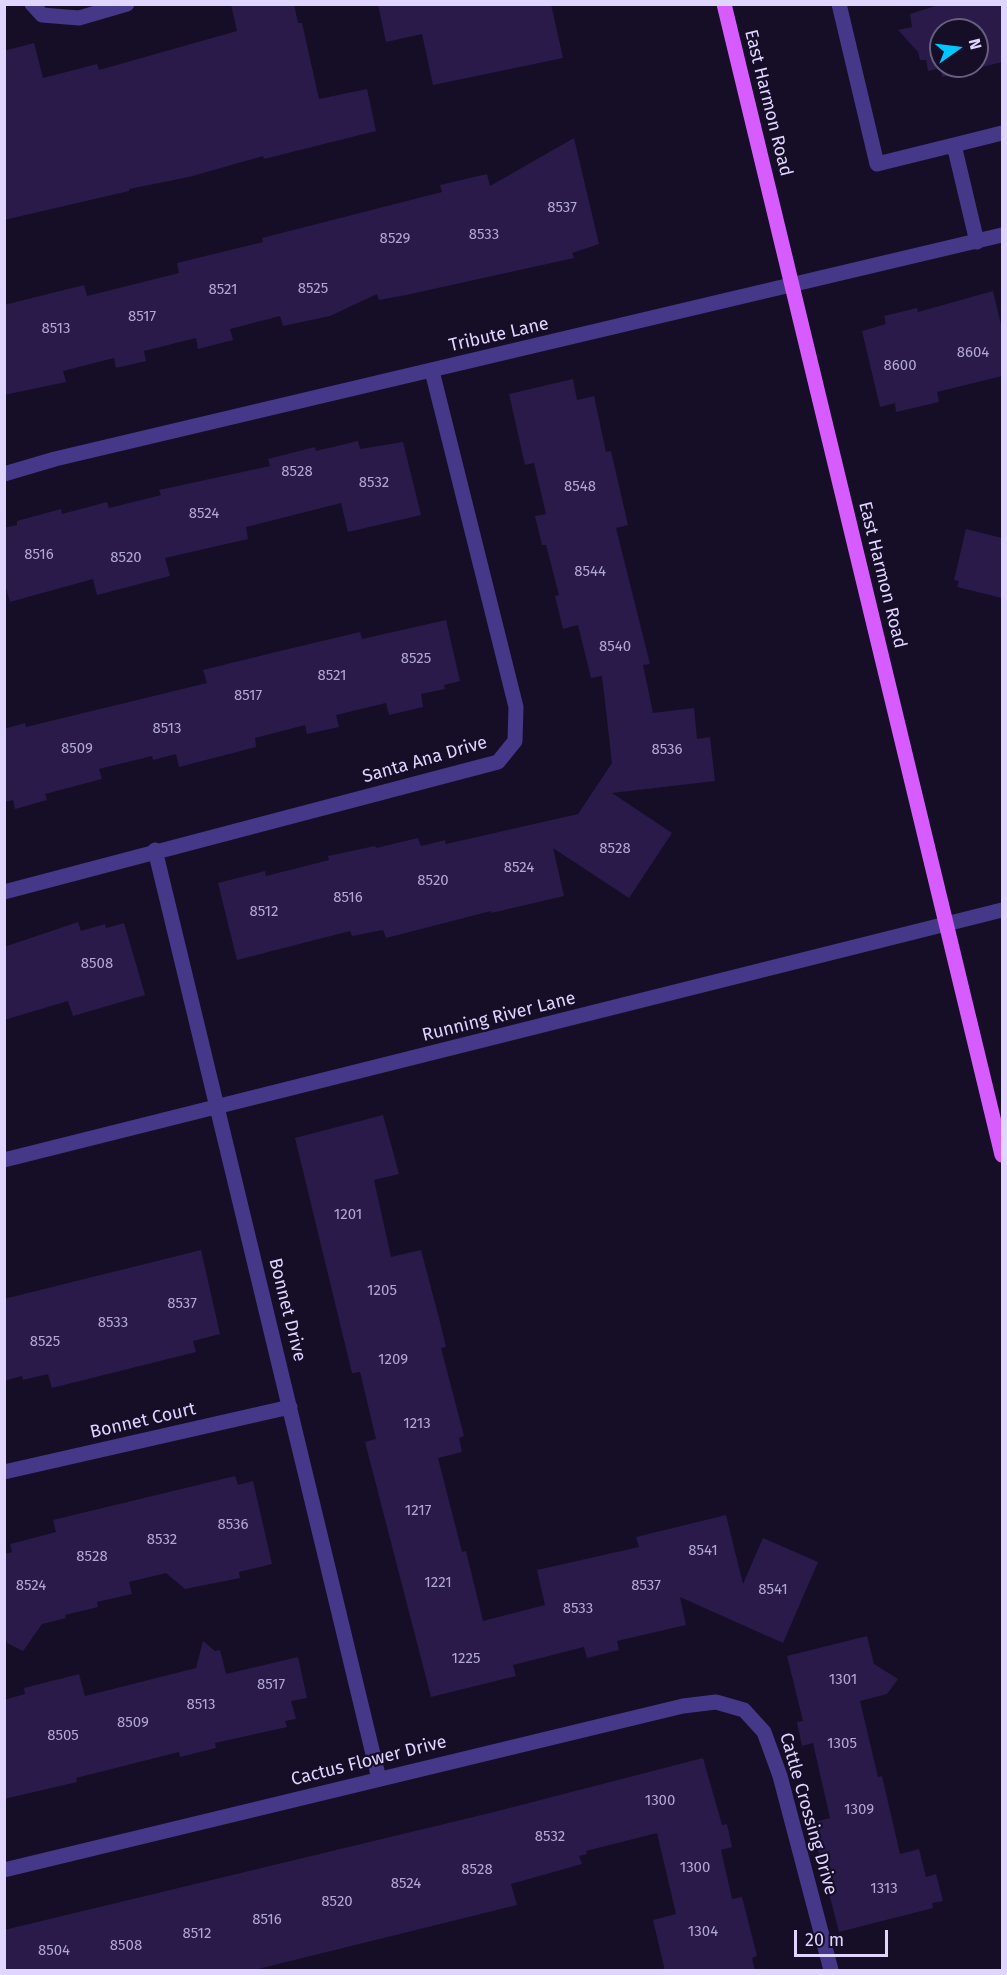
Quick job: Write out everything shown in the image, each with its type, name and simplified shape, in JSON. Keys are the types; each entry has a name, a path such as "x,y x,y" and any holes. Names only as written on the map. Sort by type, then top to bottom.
{"main road":[{"name":"East Harmon Road","path":"724,4 1002,1155"}],"street":[{"path":"32,4 42,15 79,18 127,4"},
{"path":"839,4 877,164 1002,133"},
{"path":"954,146 977,242"},
{"name":"Tribute Lane","path":"4,474 55,459 1002,236"},
{"name":"Santa Ana Drive","path":"4,891 155,850 467,772 498,762 515,741 516,707 432,371"},
{"name":"Bonnet Drive","path":"155,850 380,1779"},
{"name":"Running River Lane","path":"4,1160 218,1109 1002,910"},
{"name":"Bonnet Court","path":"4,1472 290,1407"},
{"name":"Cactus Flower Drive","path":"4,1870 683,1706 716,1702 744,1710"},
{"name":"Cattle Crossing Drive","path":"744,1710 764,1732 780,1776 831,1971"}],"building":[{"path":"231,4 294,4 298,23 302,23 319,99 367,89 376,131 264,159 263,156 189,177 129,189 129,191 4,220 4,51 34,43 43,78 97,64 99,70 237,31"},
{"path":"378,4 551,4 563,58 433,85 422,34 386,42"},
{"path":"941,4 1002,4 1002,62 989,65 989,18 929,18 928,71 926,60 920,60 918,52 898,30 912,27 910,14"},
{"path":"574,138 599,244 572,253 574,258 379,300 377,294 330,316 283,326 280,316 230,329 233,340 198,349 196,338 144,351 146,361 116,368 114,358 63,371 66,382 4,395 4,305 84,285 87,296 179,273 177,263 263,242 262,238 442,192 440,185 487,174 490,186"},
{"path":"993,291 1002,329 1002,376 937,392 939,402 896,412 895,403 880,407 862,331 886,324 884,316 917,308 918,312"},
{"path":"573,379 577,400 594,396 606,452 611,451 628,525 616,528 650,664 643,665 653,713 694,708 697,739 710,737 715,781 612,793 672,833 629,898 553,848 564,896 491,913 491,911 386,938 383,930 352,936 350,931 237,960 218,883 265,871 266,876 329,860 328,856 375,846 376,848 418,838 421,846 445,840 446,844 578,814 612,763 602,676 591,678 578,625 563,629 555,596 559,595 546,545 542,545 535,516 546,514 534,463 525,465 509,394"},
{"path":"358,441 360,449 403,442 421,515 348,532 341,503 246,527 248,539 165,558 170,576 97,595 93,579 10,602 4,581 4,528 17,525 17,521 61,509 62,514 107,502 109,508 161,495 159,490 270,466 268,459 315,447 316,451"},
{"path":"966,529 1002,538 1002,598 957,587 959,581 954,580"},
{"path":"446,620 460,681 444,685 445,689 421,694 423,707 389,715 386,703 336,715 339,727 307,734 305,725 255,738 256,747 179,767 176,754 153,760 152,756 99,769 102,779 45,794 47,800 15,809 13,800 4,802 4,729 25,723 26,727 207,683 203,670 360,632 362,639"},
{"path":"78,922 81,931 105,924 106,928 124,923 145,995 73,1016 68,1001 4,1020 4,947"},
{"path":"383,1115 399,1174 374,1180 391,1257 421,1250 439,1318 446,1347 441,1348 464,1436 459,1438 462,1452 438,1458 462,1552 466,1551 483,1621 545,1605 537,1570 639,1547 636,1537 726,1515 743,1584 763,1538 818,1562 783,1643 680,1597 686,1625 617,1641 619,1650 587,1658 584,1647 513,1665 516,1676 431,1697 365,1442 376,1439 360,1372 352,1373 295,1138"},
{"path":"201,1250 220,1334 193,1341 196,1352 52,1388 48,1374 23,1380 22,1376 4,1381 4,1299"},
{"path":"235,1476 238,1485 253,1481 272,1564 239,1572 240,1578 185,1589 166,1573 129,1582 132,1594 97,1602 98,1607 65,1615 66,1618 42,1624 23,1651 7,1643 4,1632 4,1554 12,1552 10,1544 56,1532 53,1520"},
{"path":"867,1636 874,1664 898,1679 887,1694 860,1701 878,1777 882,1776 900,1854 919,1849 926,1877 936,1874 943,1901 932,1903 933,1908 839,1932 811,1823 830,1818 813,1743 802,1746 797,1722 803,1721 787,1656"},
{"path":"203,1641 215,1651 220,1650 226,1674 298,1657 307,1698 291,1701 296,1719 285,1721 287,1727 215,1743 216,1748 180,1757 179,1752 76,1778 77,1782 4,1799 4,1700 25,1694 24,1688 79,1674 85,1696 196,1668"},
{"path":"703,1758 722,1825 727,1824 732,1847 721,1850 732,1899 742,1897 757,1956 752,1958 755,1971 665,1971 653,1920 676,1914 657,1833 586,1851 587,1854 579,1856 582,1864 511,1884 517,1905 250,1971 4,1971 4,1930 494,1812"}]}
